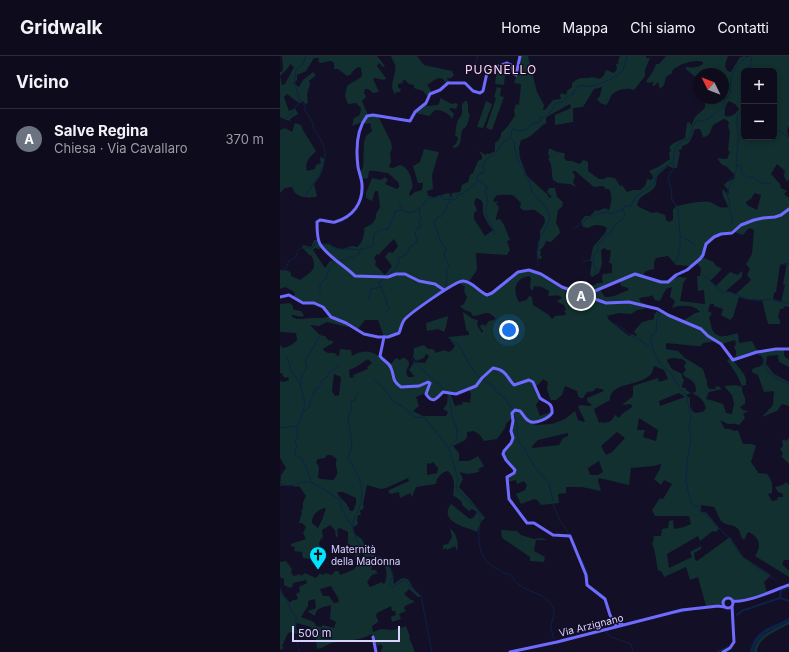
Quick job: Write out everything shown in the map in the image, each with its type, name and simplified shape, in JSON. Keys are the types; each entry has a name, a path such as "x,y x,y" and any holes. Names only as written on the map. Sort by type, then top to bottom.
{"street":[{"path":"444,290 438,286 419,281 405,274 396,274 388,277 355,276 348,269 338,263 319,244 317,222 320,220 334,222 342,219 356,210 359,204 362,196 362,184 358,167 358,138 367,116 373,115 410,121 415,112 426,103 430,94 440,90 448,83 463,83 475,92 482,92 487,69 499,67 507,63 510,64 514,74 516,75 520,56"},
{"path":"583,296 635,274 661,282 668,282 702,258 706,244 714,237 721,234 732,233 740,225 748,222 761,218 781,215 789,209"},
{"path":"280,297 289,295 303,303 319,305 323,307 331,317 346,323 364,334 388,337 399,333 405,319 435,296 460,282 464,281 487,295 492,293 518,272 529,270 542,274 562,287 583,296 608,303 629,302 658,309 668,315 701,329 708,336 721,344 733,360 757,352 776,349 789,349"},
{"path":"384,337 380,356 383,361 392,368 395,381 401,387 419,386 428,382 430,383 426,394 431,399 436,400 444,392 456,394 476,386 482,378 494,368 504,372 514,385 528,380 533,382 541,399 546,400 551,406 552,412 547,418 531,422 528,421 520,411 515,410 512,413 512,443 504,451 506,460 515,470 514,473 507,477 508,495 510,501 527,523 534,523 553,535 570,536 586,575 586,585 605,599 610,615 615,624"},
{"path":"727,608 733,606 739,601 789,585"},
{"path":"718,606 726,598 739,601"},
{"path":"723,652 730,648 734,642 733,600"},
{"path":"723,602 727,608"},
{"path":"718,606 727,608 733,612"},
{"name":"Via Arzignano","path":"510,652 609,628 615,624 624,624 675,612 718,606"},
{"path":"372,637 376,652"}],"green space":[{"path":"282,56 377,56 385,66 383,67 379,63 377,66 386,78 384,80 373,79 379,92 373,93 368,89 365,89 364,93 366,97 362,101 368,115 378,116 391,142 391,162 389,167 393,168 400,165 406,168 410,174 412,182 412,188 409,194 410,196 415,192 422,190 423,183 418,183 413,166 420,162 424,149 439,152 432,175 433,189 427,191 428,196 434,197 448,193 450,194 451,198 452,193 460,192 462,185 468,182 470,175 473,173 478,161 482,159 479,151 486,155 487,153 489,154 495,151 495,143 500,139 501,133 515,116 514,111 516,104 519,105 521,84 514,83 521,56 528,56 537,92 544,105 543,110 545,110 553,100 561,99 560,95 562,93 565,95 572,87 572,83 580,78 592,77 600,79 606,70 614,73 617,69 616,64 619,63 618,61 620,56 646,56 646,58 650,58 645,70 645,76 635,89 624,89 615,92 606,105 600,103 597,99 600,96 602,87 594,89 583,107 573,108 573,122 555,125 555,115 571,108 570,104 548,116 546,118 546,123 531,135 521,140 519,148 520,158 527,176 548,195 549,198 552,197 547,192 549,188 555,188 557,197 563,202 562,207 558,210 556,223 560,233 551,242 546,241 540,250 540,255 542,257 541,259 537,256 540,231 545,222 544,217 535,210 521,209 521,203 514,196 510,195 497,195 493,200 494,202 498,201 496,204 499,207 496,220 500,219 504,225 510,240 507,241 510,250 507,255 476,253 477,270 468,283 485,294 491,293 517,273 533,271 567,289 565,293 575,306 596,290 590,285 603,283 603,274 612,273 612,266 611,263 609,263 611,252 610,250 604,248 601,250 602,264 599,273 592,277 590,274 592,262 590,261 593,247 605,233 607,228 598,225 593,225 589,228 583,227 581,221 585,216 590,216 596,210 598,211 605,208 609,210 611,194 609,189 606,189 603,186 594,187 575,171 572,171 575,176 573,182 576,187 570,184 558,183 553,180 550,161 548,159 550,157 548,154 549,148 557,152 564,153 564,158 567,161 580,164 583,160 587,161 588,171 599,179 604,179 607,177 615,178 620,186 622,185 627,192 640,190 645,186 647,179 651,180 653,178 649,171 670,159 669,153 671,150 669,148 674,143 685,138 687,123 690,122 691,126 695,117 705,108 705,104 727,104 725,108 725,116 733,115 739,109 735,104 729,101 729,71 731,72 740,57 789,56 789,126 787,130 789,139 789,179 787,182 784,176 785,171 777,164 771,174 780,184 781,188 787,191 784,194 789,198 789,307 785,306 783,309 780,309 778,318 780,320 780,324 768,324 762,300 745,299 739,297 733,317 730,320 721,315 723,309 714,306 714,304 710,304 708,311 712,313 709,318 712,330 715,334 725,336 738,333 739,343 752,341 758,352 784,349 784,356 789,360 789,367 779,362 778,355 767,356 766,364 774,374 789,382 789,406 782,404 777,411 762,417 773,405 774,391 764,392 758,375 752,372 754,368 762,365 763,359 755,353 733,360 746,379 746,385 742,386 727,360 736,356 734,347 736,344 735,340 722,344 716,341 703,343 701,346 666,343 666,349 678,351 685,358 703,369 709,389 716,389 715,387 718,386 722,389 709,392 706,399 723,404 726,413 732,414 734,403 732,395 724,386 736,385 742,387 745,404 740,407 743,410 748,411 743,414 745,418 739,425 728,424 720,420 725,429 734,431 738,430 743,444 752,444 756,446 751,462 758,473 767,474 770,478 772,493 768,494 772,501 777,500 778,497 783,497 783,494 778,492 775,487 783,485 786,482 789,485 789,560 784,560 782,564 789,571 789,577 755,556 759,549 759,542 755,536 748,532 744,540 736,527 725,524 721,521 714,507 701,505 701,512 706,512 719,528 716,532 713,531 700,541 698,536 667,554 669,568 692,557 690,552 701,546 701,549 694,553 695,560 697,561 730,537 743,557 771,575 764,582 767,592 738,600 729,599 721,604 706,606 698,577 690,580 686,567 664,577 662,572 658,570 652,544 654,538 653,536 661,536 662,529 668,528 669,521 673,520 674,529 691,524 689,516 655,516 652,510 660,498 663,499 672,484 664,480 661,485 654,479 660,469 661,464 631,468 629,485 599,478 598,481 601,491 582,487 566,487 566,493 558,494 559,503 541,505 534,499 521,504 516,494 525,490 527,485 524,481 517,484 516,480 508,482 508,477 515,472 504,454 513,443 513,417 506,424 505,428 497,439 484,441 480,435 474,431 467,432 467,437 465,440 453,446 459,453 459,461 469,461 478,456 484,466 478,469 480,471 475,473 468,474 460,472 463,479 459,487 485,518 481,522 477,532 455,523 448,515 448,510 451,504 470,519 474,517 477,512 472,509 469,511 462,505 462,502 453,495 453,480 448,471 440,476 436,484 416,487 412,497 410,493 400,498 399,492 391,494 388,492 389,490 409,481 408,478 381,489 367,485 363,504 364,507 360,510 361,515 358,515 358,523 353,527 354,531 357,536 362,539 365,546 369,550 371,550 375,555 388,560 393,574 394,584 402,578 408,579 421,597 418,597 409,589 404,594 414,602 405,606 404,608 406,611 399,614 401,619 392,622 391,617 396,615 395,611 392,611 391,606 377,613 376,616 378,622 372,626 373,632 381,629 393,630 406,626 415,652 380,652 383,647 381,644 377,646 372,634 357,639 332,643 317,649 316,638 312,638 311,627 297,623 295,628 298,632 297,634 291,632 288,633 282,646 284,648 280,650 280,588 286,599 291,603 291,601 298,599 296,594 300,592 299,587 307,583 306,580 293,583 292,587 290,588 284,585 284,579 280,577 280,562 286,561 292,569 291,573 294,576 300,574 301,576 305,573 316,578 320,573 322,575 326,573 332,575 335,571 338,571 340,575 353,570 356,567 355,550 348,543 348,532 339,528 337,531 338,536 336,537 335,530 330,525 322,530 323,538 319,543 319,555 311,555 309,559 303,558 302,552 294,551 295,547 291,546 291,544 306,539 303,533 306,527 302,523 299,523 303,502 306,496 299,486 280,486 281,475 286,468 280,458 280,381 284,382 289,380 288,377 285,378 282,373 280,373 280,345 285,348 297,340 296,333 280,332 280,304 290,303 293,306 293,309 301,311 304,315 302,317 291,316 297,319 322,318 330,316 318,306 293,297 295,294 293,291 285,287 280,289 280,270 288,271 291,273 291,276 300,280 310,273 314,267 313,260 311,255 310,256 302,247 303,245 311,247 314,240 319,240 320,244 327,244 340,249 350,246 357,247 363,239 364,228 372,224 380,207 378,191 375,191 372,201 366,198 366,193 372,178 381,180 385,177 388,180 385,184 397,189 399,187 399,183 388,173 369,171 368,178 366,179 362,178 359,170 362,170 363,167 364,142 366,136 372,131 370,123 366,124 362,122 352,126 354,118 359,115 361,108 356,103 348,104 345,96 347,86 362,76 361,68 358,67 347,76 338,69 334,69 334,63 331,61 320,63 318,61 319,58 314,58 306,71 297,75 297,80 295,82 299,87 303,80 313,72 315,74 315,76 309,81 310,84 307,94 308,103 305,104 303,101 299,103 287,94 284,97 289,111 295,108 298,114 290,119 291,121 280,117 280,76 280,72 282,72 283,68","holes":["290,64 294,67 285,84 282,85 280,76","724,119 729,123 728,126 730,132 728,150 730,152 727,159 717,158 722,165 726,166 735,175 734,179 724,185 729,191 728,195 723,189 722,191 728,207 720,207 710,202 694,202 678,206 676,205 673,209 673,220 669,222 666,220 665,215 657,212 652,213 639,207 637,205 638,201 654,188 659,174 668,166 677,168 680,152 678,150 682,149 682,146 688,144 695,129 700,129 703,137 705,137 709,135 713,125","755,193 761,195 757,210 747,205 746,202 752,198","476,198 481,200 483,204 483,213 493,230 485,236 474,219 474,213 477,210 474,203","750,228 754,230 752,254 746,264 750,269 747,275 751,280 736,294 726,291 742,277 742,272 741,271 738,275 730,272 716,286 710,281 722,269 715,265 714,262 702,257 708,243 721,234 734,232 743,235","394,239 398,246 393,253 389,252 385,257 392,266 385,275 375,265 376,261 374,258 377,254 379,255","323,247 335,260 330,261 325,268 313,250 315,248 319,249","668,256 676,265 691,266 696,262 701,268 700,276 697,276 698,291 704,290 705,304 680,301 683,283 687,278 675,276 667,282 643,275 646,271 654,269 654,262 656,258","787,263 783,284 785,285 781,302 773,300 774,293 776,292 780,265","529,276 531,278 531,290 533,290 534,286 542,287 549,291 548,296 560,296 562,298 557,301 564,305 566,310 564,311 566,313 565,315 555,316 552,319 549,315 533,305 532,297 529,296 526,300 519,302 515,289 518,282 524,277","458,282 465,287 464,291 467,297 464,304 460,306 463,309 472,313 471,314 473,316 488,313 496,319 489,321 485,326 483,324 480,326 483,330 482,333 477,325 478,320 473,319 463,312 466,330 469,332 469,335 448,337 455,346 449,352 444,350 436,353 433,349 428,349 424,345 414,348 413,357 416,361 424,358 426,354 429,356 425,363 414,362 409,370 414,376 413,377 407,376 409,362 405,358 400,360 396,358 390,365 377,355 367,352 357,353 352,356 351,350 340,349 339,356 335,353 328,353 323,350 333,343 333,341 320,335 310,325 319,326 327,322 347,327 350,325 357,330 365,320 378,320 384,337 399,332 406,318","620,282 621,286 628,288 629,290 613,296 605,297 600,290","672,287 670,297 675,301 672,308 679,306 691,306 700,312 695,313 683,321 658,308 654,315 654,319 642,322 635,330 634,332 637,335 636,336 632,334 629,336 609,320 607,316 619,313 631,314 637,310 644,309 646,304 641,302 639,299 652,295 655,300 660,301 666,289","368,359 372,363 367,367 368,369 353,375 354,377 350,378 349,370","668,359 682,359 686,362 684,367 686,370 683,373 684,376 694,383 696,392 692,393 703,401 706,408 703,412 695,413 692,410 690,406 690,398 686,395 691,393 682,386 684,380 682,374 672,369 667,361","654,366 664,370 668,379 659,382 658,378 633,386 633,396 622,405 631,404 632,407 619,418 615,415 611,421 599,423 594,409 610,400 611,394 620,387 647,378 651,374","334,374 341,377 339,395 335,396 332,391","543,379 548,382 547,389 551,401 556,400 562,395 565,386 577,391 580,398 583,398 587,392 594,391 596,388 604,391 587,398 587,401 592,405 580,405 578,407 585,421 584,422 578,420 575,411 565,419 552,424 535,425 534,423 552,415 553,411 540,416 536,405 540,399 535,386 538,385","469,390 471,394 470,403 462,402 463,404 455,406 450,393 455,395","446,391 448,392 447,404 443,409 448,412 446,416 423,416 413,411 419,406 416,397 426,393 431,399 437,398","679,393 685,397 660,406 659,401","639,418 658,430 656,441 643,437 645,430 637,430","617,432 625,438 612,452 606,455 601,446","568,433 568,436 563,438 559,445 532,448 538,440","327,455 331,455 337,459 337,475 333,480 320,479 318,477 319,467 316,462 318,459 325,458","599,461 603,472 598,475 590,475 588,468","433,462 438,468 437,473 427,475 427,463 430,464","343,492 356,498 356,504 353,511 350,511 337,493","326,508 318,528 312,523 313,517 317,512","361,553 366,557 376,558 382,562 386,568 385,583 383,584 382,582 370,587 367,582 372,575 378,573 375,570 371,570 373,565 371,560 368,560 369,565 360,563 359,555","331,586 339,602 334,603 329,596 323,596 320,589","315,599 316,608 308,612 315,616 319,609 331,605 330,619 336,622 334,628 323,625 321,627 316,626 314,622 301,617 308,606 308,601"]},
{"path":"391,56 417,56 424,65 452,71 454,75 451,78 447,78 450,82 446,84 443,79 440,78 427,85 432,92 429,93 428,97 423,91 414,88 414,85 409,84 405,80 402,81 403,83 398,84 398,88 401,89 400,92 395,94 392,84 395,65"},
{"path":"666,56 728,56 726,68 694,68 703,64 703,62 691,62 679,66 672,71 672,73 666,77 664,85 660,89 658,82 654,86 652,85 654,81 650,83 646,82 653,72 656,64 659,64"},
{"path":"506,68 510,69 509,76 505,76 504,85 495,84 497,69 505,69 505,73"},
{"path":"685,68 694,68 693,75"},
{"path":"497,87 501,88 500,96 504,97 492,130 486,128 496,98 494,97"},
{"path":"440,98 452,104 456,103 458,105 456,109 449,109 454,114 452,119 443,111 438,110 435,110 429,116 415,113 426,104 427,106 438,105"},
{"path":"467,101 468,113 470,114 466,127 463,129 459,146 453,148 458,138 455,135 457,122 462,114 462,104"},
{"path":"486,101 492,105 483,128 477,127"},
{"path":"295,123 301,125 316,151 307,162 307,171 315,169 316,165 321,163 321,157 324,159 322,172 314,184 316,197 305,197 298,195 293,191 292,187 285,188 280,193 280,130 285,128 292,132"},
{"path":"448,316 444,332 438,329 427,331 426,323"},
{"path":"789,438 789,464 781,456 783,454 780,449 783,446 782,441 784,439 786,441"},
{"path":"450,528 457,539 457,551 455,546 447,550 446,548 443,550 443,545 448,544 452,537"},
{"path":"502,530 517,531 521,535 534,539 542,538 547,540 536,540 534,551 545,557 544,562 530,561 530,557 502,538"},
{"path":"789,621 789,624 764,639 760,643 757,652 754,652 758,641 763,636"}],"water":[{"path":"789,618 789,621 762,636 758,641 754,652 750,652 755,638 760,633"}],"waterway":[{"path":"306,56 303,64 296,70 294,84 297,89 299,99 305,106 305,110 313,123 313,128"},
{"path":"475,65 478,56"},
{"path":"486,160 498,150 503,142 511,137 512,129 519,131 528,129 531,124 540,122 541,117 544,117 551,112 555,104 572,95 578,86 594,85 616,76 624,68 627,56"},
{"path":"583,262 594,258 594,254 598,251 598,244 611,232 616,224 623,219 625,215 623,210 625,206 631,206 636,197 654,183 656,173 674,161 674,152 676,147 678,144 689,139 696,121 708,119 723,107 724,101 731,93 731,82 734,72 740,63 749,56"},
{"path":"750,68 752,56"},
{"path":"286,119 301,102"},
{"path":"743,104 736,122 739,137 736,163 737,166 740,165 742,168 741,172 747,177"},
{"path":"305,196 321,172 324,164 324,148 321,139 314,130"},
{"path":"777,130 789,138"},
{"path":"511,138 515,143 514,146 516,153"},
{"path":"516,154 519,164 524,170 525,176 529,180 532,192 546,208 550,217 548,224 539,240 537,251 538,266"},
{"path":"338,260 345,260 349,257 355,258 360,253 359,250 373,246 374,234 381,230 388,229 396,211 402,210 411,213 419,209 428,199 435,198 439,195 446,200 455,200 457,195 464,193 477,182 478,174 483,173 485,169 483,166 485,161"},
{"path":"673,163 674,168 668,179 671,188 672,200 678,209 680,250 676,262"},
{"path":"735,174 737,166"},
{"path":"732,225 729,208 730,202 727,194 731,182 729,180 734,176"},
{"path":"748,178 753,177 762,184 771,183"},
{"path":"477,180 488,188 485,190 488,202 485,210 487,216"},
{"path":"443,213 448,203 451,201"},
{"path":"399,202 402,208"},
{"path":"387,276 397,267 400,257 406,255 410,247 417,241 415,233 418,227 421,227 419,223 421,220 419,209"},
{"path":"573,229 589,217 596,214 606,212 612,214 623,209"},
{"path":"442,214 442,216 437,217 434,223 442,244 446,249 444,255 449,266 446,269 446,287"},
{"path":"487,217 495,234"},
{"path":"681,236 694,244"},
{"path":"282,270 286,268 289,261 296,257 299,249 312,248 318,242"},
{"path":"321,244 329,244 340,249 359,250"},
{"path":"594,259 593,264 597,271 594,274"},
{"path":"320,292 320,284 327,277 328,271 335,261"},
{"path":"782,265 789,264"},
{"path":"705,276 722,292 730,292 756,301 771,299"},
{"path":"384,278 379,283 389,308 385,313"},
{"path":"368,300 371,289 382,287"},
{"path":"773,299 789,303"},
{"path":"659,310 656,333 651,336 651,343 659,361 686,394 691,416 689,427 691,439 687,463 686,482 691,503 698,506 701,512"},
{"path":"615,323 626,331"},
{"path":"626,332 649,346"},
{"path":"301,383 302,373 305,372 307,367 305,362 321,334"},
{"path":"450,339 460,346 468,362 476,374 481,378"},
{"path":"759,353 764,359 764,364 768,372 776,378 789,384"},
{"path":"286,355 291,370 300,384 305,403 297,428"},
{"path":"412,359 445,390"},
{"path":"304,411 308,409 315,389 319,387 322,384 321,382 323,379 326,378 329,373 338,366"},
{"path":"373,378 380,384 395,403 401,405 415,417 425,418 449,448 458,479 456,487 458,491 479,511 480,514"},
{"path":"483,380 492,385 513,410"},
{"path":"353,529 353,522 360,506 362,493 360,480 348,458 352,446 348,417 352,409 351,402 355,400 358,393"},
{"path":"448,395 452,416 457,429 457,439 450,447"},
{"path":"514,414 517,424 519,443 524,448 535,468 549,483 553,501"},
{"path":"280,428 293,426 296,428"},
{"path":"297,428 298,437 295,442 297,446 295,455 304,463 312,482 328,492"},
{"path":"280,484 290,486 303,482 312,483"},
{"path":"329,493 340,499 342,510 352,526"},
{"path":"553,504 560,521 570,535"},
{"path":"702,513 706,513 708,517 731,540 740,555"},
{"path":"480,516 480,521"},
{"path":"480,526 479,539 481,552 488,563 500,570"},
{"path":"353,529 358,542 366,551"},
{"path":"367,552 387,562 393,576 389,585 393,587 404,580 421,596 432,652"},
{"path":"582,560 588,574"},
{"path":"752,564 777,581"},
{"path":"501,571 510,574 516,582"},
{"path":"588,576 588,581"},
{"path":"517,583 543,597 552,605 554,613 551,627 554,639"},
{"path":"280,588 282,595 287,599 291,611 296,616 296,634"},
{"path":"594,589 598,591"},
{"path":"753,607 780,598 781,590 786,589"},
{"path":"599,592 605,597"},
{"path":"780,598 789,601"},
{"path":"737,615 743,610 751,608"},
{"path":"676,613 690,610"},
{"path":"606,632 611,637 631,644 633,652"},
{"path":"296,637 298,647"},
{"path":"718,652 730,646"}],"place":[{"name":"Salve Regina","path":"581,296"},
{"name":"Maternità della Madonna","path":"318,570"}],"district":[{"name":"PUGNELLO","path":"501,69"}]}
